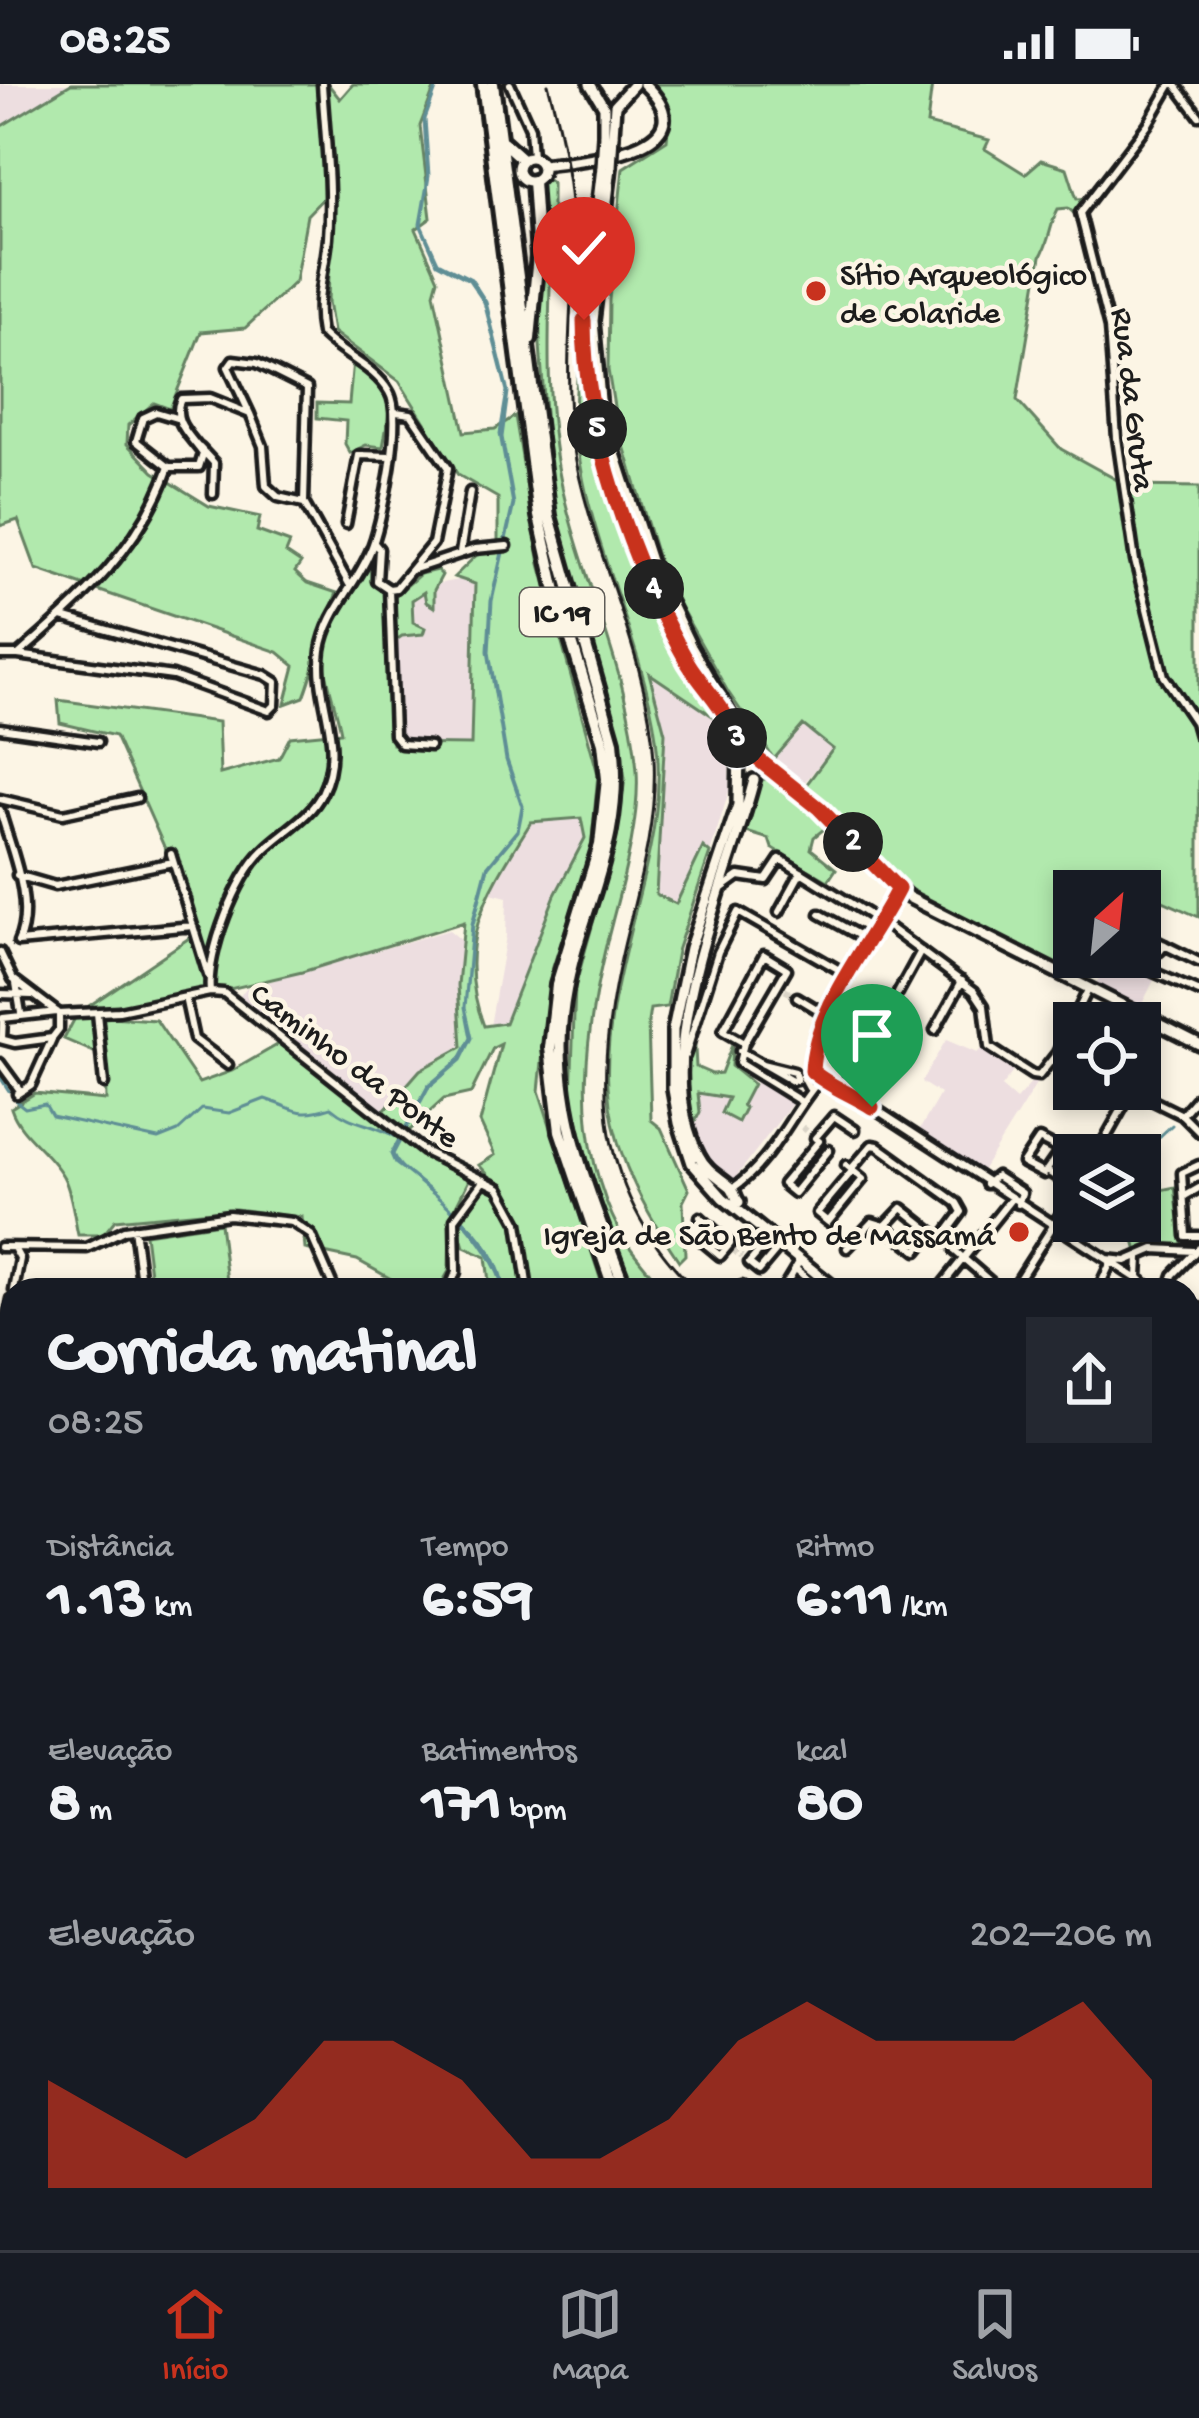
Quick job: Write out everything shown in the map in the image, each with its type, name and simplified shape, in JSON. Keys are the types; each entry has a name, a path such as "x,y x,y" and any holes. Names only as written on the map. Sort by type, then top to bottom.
{"highway":[{"name":"IC 19","path":"482,84 539,515 556,591 603,743 607,779 600,845 557,985 550,1048 560,1131 610,1278"},
{"name":"IC 19","path":"493,84 549,516 614,741 617,775 610,847 567,984 560,1045 569,1125 622,1278"},
{"path":"500,138 527,158"},
{"path":"528,360 538,256 533,181"}],"main road":[{"path":"590,84 604,107 608,135"},
{"path":"542,166 540,177 533,181 518,175 527,158 542,166 617,155 646,144 661,121 656,97 644,84"},
{"path":"598,95 628,91 656,97"},
{"path":"628,91 614,112 608,135 593,321 601,411 650,561 691,647 757,758 785,779 898,889 1199,1044"},
{"path":"606,167 584,320 590,401 630,535 689,664 735,730 738,759 738,805 690,948 671,1057 686,1147 692,1163 826,1278"},
{"path":"738,759 757,758"},
{"path":"757,758 756,778 691,994 682,1065 699,1158 798,1264 821,1278"},
{"path":"738,776 785,779"}],"street":[{"path":"210,992 242,876 310,810 326,787 334,741 321,651 330,621 373,545 396,412 388,389 321,332 316,294 328,212 322,84"},
{"path":"510,84 530,128 527,158"},
{"path":"1173,84 1199,116"},
{"name":"Rua da Gruta","path":"1173,84 1079,213 1109,328 1117,438 1135,561 1164,676 1199,736"},
{"path":"304,503 278,497 266,486 263,446 228,367 233,360 256,363 307,388 304,503 350,585"},
{"path":"176,418 182,399 191,396 250,414"},
{"path":"389,591 436,536 448,468 411,414 396,412"},
{"path":"149,414 176,418 197,446 203,454 199,467 191,471 170,467 141,447 135,435 149,414"},
{"path":"197,446 214,463 213,494"},
{"path":"346,524 359,455 390,455"},
{"path":"18,655 119,559 155,507 170,467"},
{"path":"460,553 470,492"},
{"path":"373,545 379,549 377,581 389,591 394,735 401,744 430,746"},
{"path":"411,570 460,553 507,546"},
{"path":"0,655 173,676 268,711 275,705 276,682 265,675 62,617"},
{"path":"0,728 98,742"},
{"path":"0,799 63,814 137,798"},
{"path":"0,810 24,902 24,931 18,942"},
{"path":"0,850 10,849"},
{"path":"17,875 56,886 172,858 210,979"},
{"path":"721,889 739,876 766,880 780,859 962,981 984,1006 989,1047 1039,1076 1053,1058"},
{"path":"779,911 801,872"},
{"path":"898,889 826,1014 816,1038 812,1071 819,1081 854,1095 1135,1278"},
{"path":"682,1065 734,914 747,916 850,976"},
{"path":"820,914 868,941"},
{"path":"0,1063 19,1092 32,1085 61,1024 58,1013 16,982 1,953 18,942 193,926"},
{"path":"1161,944 1199,962"},
{"path":"898,993 921,951"},
{"path":"802,1102 743,1068 742,1047 788,969 764,955 723,1031 742,1047 762,1064 792,1082 812,1071"},
{"path":"0,969 10,972"},
{"path":"1161,975 1199,992"},
{"path":"935,1030 962,981"},
{"path":"16,982 21,1013 2,1020 1,1039 15,1043 52,1038"},
{"path":"1082,1002 1088,990"},
{"name":"Caminho da Ponte","path":"21,1013 40,1017 97,1013 224,993 409,1139 484,1180"},
{"path":"0,994 33,995"},
{"path":"185,997 194,1039 228,1065"},
{"path":"797,998 826,1014"},
{"path":"97,1013 104,1084"},
{"path":"862,1019 907,1044 896,1062 879,1052 853,1032 862,1019"},
{"path":"842,1088 864,1043"},
{"path":"854,1095 879,1052"},
{"path":"800,1077 809,1088"},
{"path":"728,1193 793,1121 809,1088 819,1081"},
{"path":"1182,1115 1199,1095"},
{"path":"1161,1105 1182,1115 1199,1132"},
{"path":"815,1138 833,1153 794,1193 783,1184 815,1138 834,1116 855,1130"},
{"path":"793,1121 802,1127"},
{"path":"1053,1146 1039,1139 1023,1161 1041,1173 1053,1164"},
{"path":"850,1168 863,1179 828,1222 818,1214 850,1168 872,1144 957,1203 962,1212 944,1241 902,1208 885,1226"},
{"path":"1199,1165 1182,1173 1186,1236 1199,1235"},
{"path":"1048,1171 1053,1175"},
{"path":"454,1278 455,1219 484,1180 510,1201 526,1278"},
{"path":"1185,1196 1199,1188"},
{"path":"948,1278 1014,1202"},
{"path":"0,1246 87,1248 134,1228 229,1215 292,1222 311,1235 330,1278"},
{"path":"700,1217 712,1229 731,1248 720,1256 702,1241 712,1229"},
{"path":"847,1248 868,1224 885,1226 917,1251 932,1232"},
{"path":"1020,1278 1052,1226"},
{"path":"134,1228 141,1278"},
{"path":"772,1236 750,1266 759,1271 782,1244"},
{"path":"13,1247 20,1259 16,1278"},
{"path":"1112,1262 1139,1258 1148,1250 1197,1249"},
{"path":"1172,1278 1197,1249"},
{"path":"956,1251 985,1277"},
{"path":"1166,1252 1174,1265 1172,1278"},
{"path":"1139,1258 1136,1271 1141,1278"},
{"path":"1104,1278 1112,1262"},
{"path":"789,1278 798,1264 810,1278"}],"shaded area":[{"path":"0,84 71,84 0,127"},
{"path":"474,577 479,750 385,758 383,594"},
{"path":"653,671 720,721 730,739 729,791 710,853 703,848 675,904 656,894 665,733 649,673"},
{"path":"804,724 833,749 803,784 774,759"},
{"path":"531,814 574,814 590,821 588,849 506,1029 490,1026 506,936 507,897 491,893 489,886"},
{"path":"449,930 461,940 463,1047 420,1070 383,1113 240,996 246,988"},
{"path":"1099,978 1154,980 1143,1002 1123,1002 1094,988"},
{"path":"946,1040 977,1053 984,1046 1016,1068 1001,1087 1016,1100 1033,1081 1037,1083 982,1171 920,1129 940,1094 921,1082"},
{"path":"757,1080 794,1101 735,1178 725,1182 702,1157 694,1124 700,1112 697,1093 722,1095 743,1105"}],"green space":[{"path":"71,84 328,84 340,99 353,84 436,84 420,126 431,218 416,229 438,279 434,293 464,432 495,429 515,416 540,564 598,774 591,851 551,973 539,1091 600,1278 489,1278 486,1257 464,1247 457,1224 489,1176 479,1165 495,1155 480,1122 501,1044 493,1048 471,1093 444,1099 408,1132 469,1180 450,1218 445,1278 389,1278 357,1260 305,1249 302,1217 235,1209 115,1220 103,1235 78,1235 64,1178 11,1108 35,1093 106,1100 105,1057 64,1039 77,1014 201,930 115,736 60,723 58,700 218,722 220,774 279,758 290,737 341,732 325,651 339,610 370,560 371,581 395,596 420,574 437,570 442,575 434,590 434,607 426,602 424,592 412,600 413,622 425,628 423,634 402,636 386,647 392,744 471,745 475,584 454,577 486,546 498,545 498,498 458,475 399,381 333,332 328,302 332,189 307,215 295,282 245,328 201,332 170,409 154,403 128,425 127,444 154,472 209,506 260,517 257,531 290,543 286,553 301,563 295,572 307,583 337,593 304,697 285,704 295,666 278,652 36,569 18,520 0,526 0,127","holes":["581,818 585,838 555,895 505,1023 484,1026 475,996 473,943 501,871 531,822","464,922 458,985 462,1047 420,1070 378,1118 279,1044 232,1071 199,1083 156,1020 110,1017 302,972"]},
{"path":"655,84 932,84 927,124 989,140 985,149 1025,174 1041,160 1067,168 1077,199 1090,198 1078,217 1068,208 1058,209 1053,220 1041,256 1017,400 1061,449 1128,486 1199,487 1199,917 1161,900 1161,870 1053,870 1053,965 899,883 803,789 833,749 803,725 774,759 728,692 663,576 616,419 608,370 609,300 623,168 667,140 670,109"},
{"path":"545,178 552,183 549,370 561,482 625,697 637,771 630,847 589,1039 587,1118 604,1195 624,1239 654,1278 630,1278 596,1191 571,1097 575,987 617,837 625,778 617,728 574,599 550,480 540,345 538,188"},
{"path":"353,360 378,380 389,407 383,447 366,445 350,453 345,444 346,421 317,418 317,403 349,404"},
{"path":"579,366 599,462 629,552 670,637 720,721 649,673 665,733 656,894 676,904 703,847 710,853 677,951 667,1007 650,1009 648,1022 651,1120 661,1128 689,1190 683,1202 685,1255 679,1261 626,1165 613,1123 608,1082 615,996 653,834 658,757 647,693 589,506 575,412"},
{"path":"777,779 829,825 814,837 811,849 836,869 828,881 772,848 769,839 743,831 759,781"},
{"path":"732,1045 731,1066 753,1084 742,1105 745,1108 738,1122 721,1113 728,1098 698,1093 700,1112 694,1124 684,1066 695,1048 696,1067 721,1073"},
{"path":"1175,1187 1182,1243 1199,1244 1152,1246 1137,1252 1134,1242 1161,1242 1161,1190"},
{"path":"220,1223 227,1278 150,1278 145,1234"}],"water":[{"path":"438,84 425,119 429,176 421,225 438,262 471,279 486,302 508,392 502,437 514,504 492,601 489,652 507,760 523,806 518,831 488,867 473,924 465,1007 472,924 487,867 518,829 522,806 506,760 488,651 491,601 513,504 500,434 507,391 484,302 469,280 437,263 420,224 428,179 424,119"},
{"path":"465,1007 472,1038 461,1060 428,1088 393,1154 410,1174 391,1154 428,1086 460,1059 471,1038"},
{"path":"441,1200 459,1216 483,1242 501,1278 487,1252"}],"waterway":[{"path":"0,1077 9,1091"},
{"path":"16,1101 25,1108 45,1104 52,1116 158,1139 178,1131 202,1109 229,1113 265,1099 304,1112 331,1107 396,1137"},
{"path":"1161,1135 1172,1125"},
{"path":"1010,2250 1025,2250"}],"tunnel":[{"path":"777,986 797,997"},
{"path":"802,1127 812,1135"},
{"path":"733,1250 742,1257"}],"railway":[{"path":"548,84 572,217 569,366 573,444 592,523 641,679 654,759 647,845 609,1028 608,1121 617,1165 634,1208 660,1250 685,1278"}],"place":[{"name":"Sítio Arqueológico de Colaride","path":"816,291"},
{"name":"Igreja de São Bento de Massamá","path":"1019,1232"}],"route":[{"path":"584,320 590,401 630,535 689,664 735,730 738,759 754,756 785,779 898,889 826,1014 812,1055 812,1071 819,1081 842,1088 872,1107"}]}
